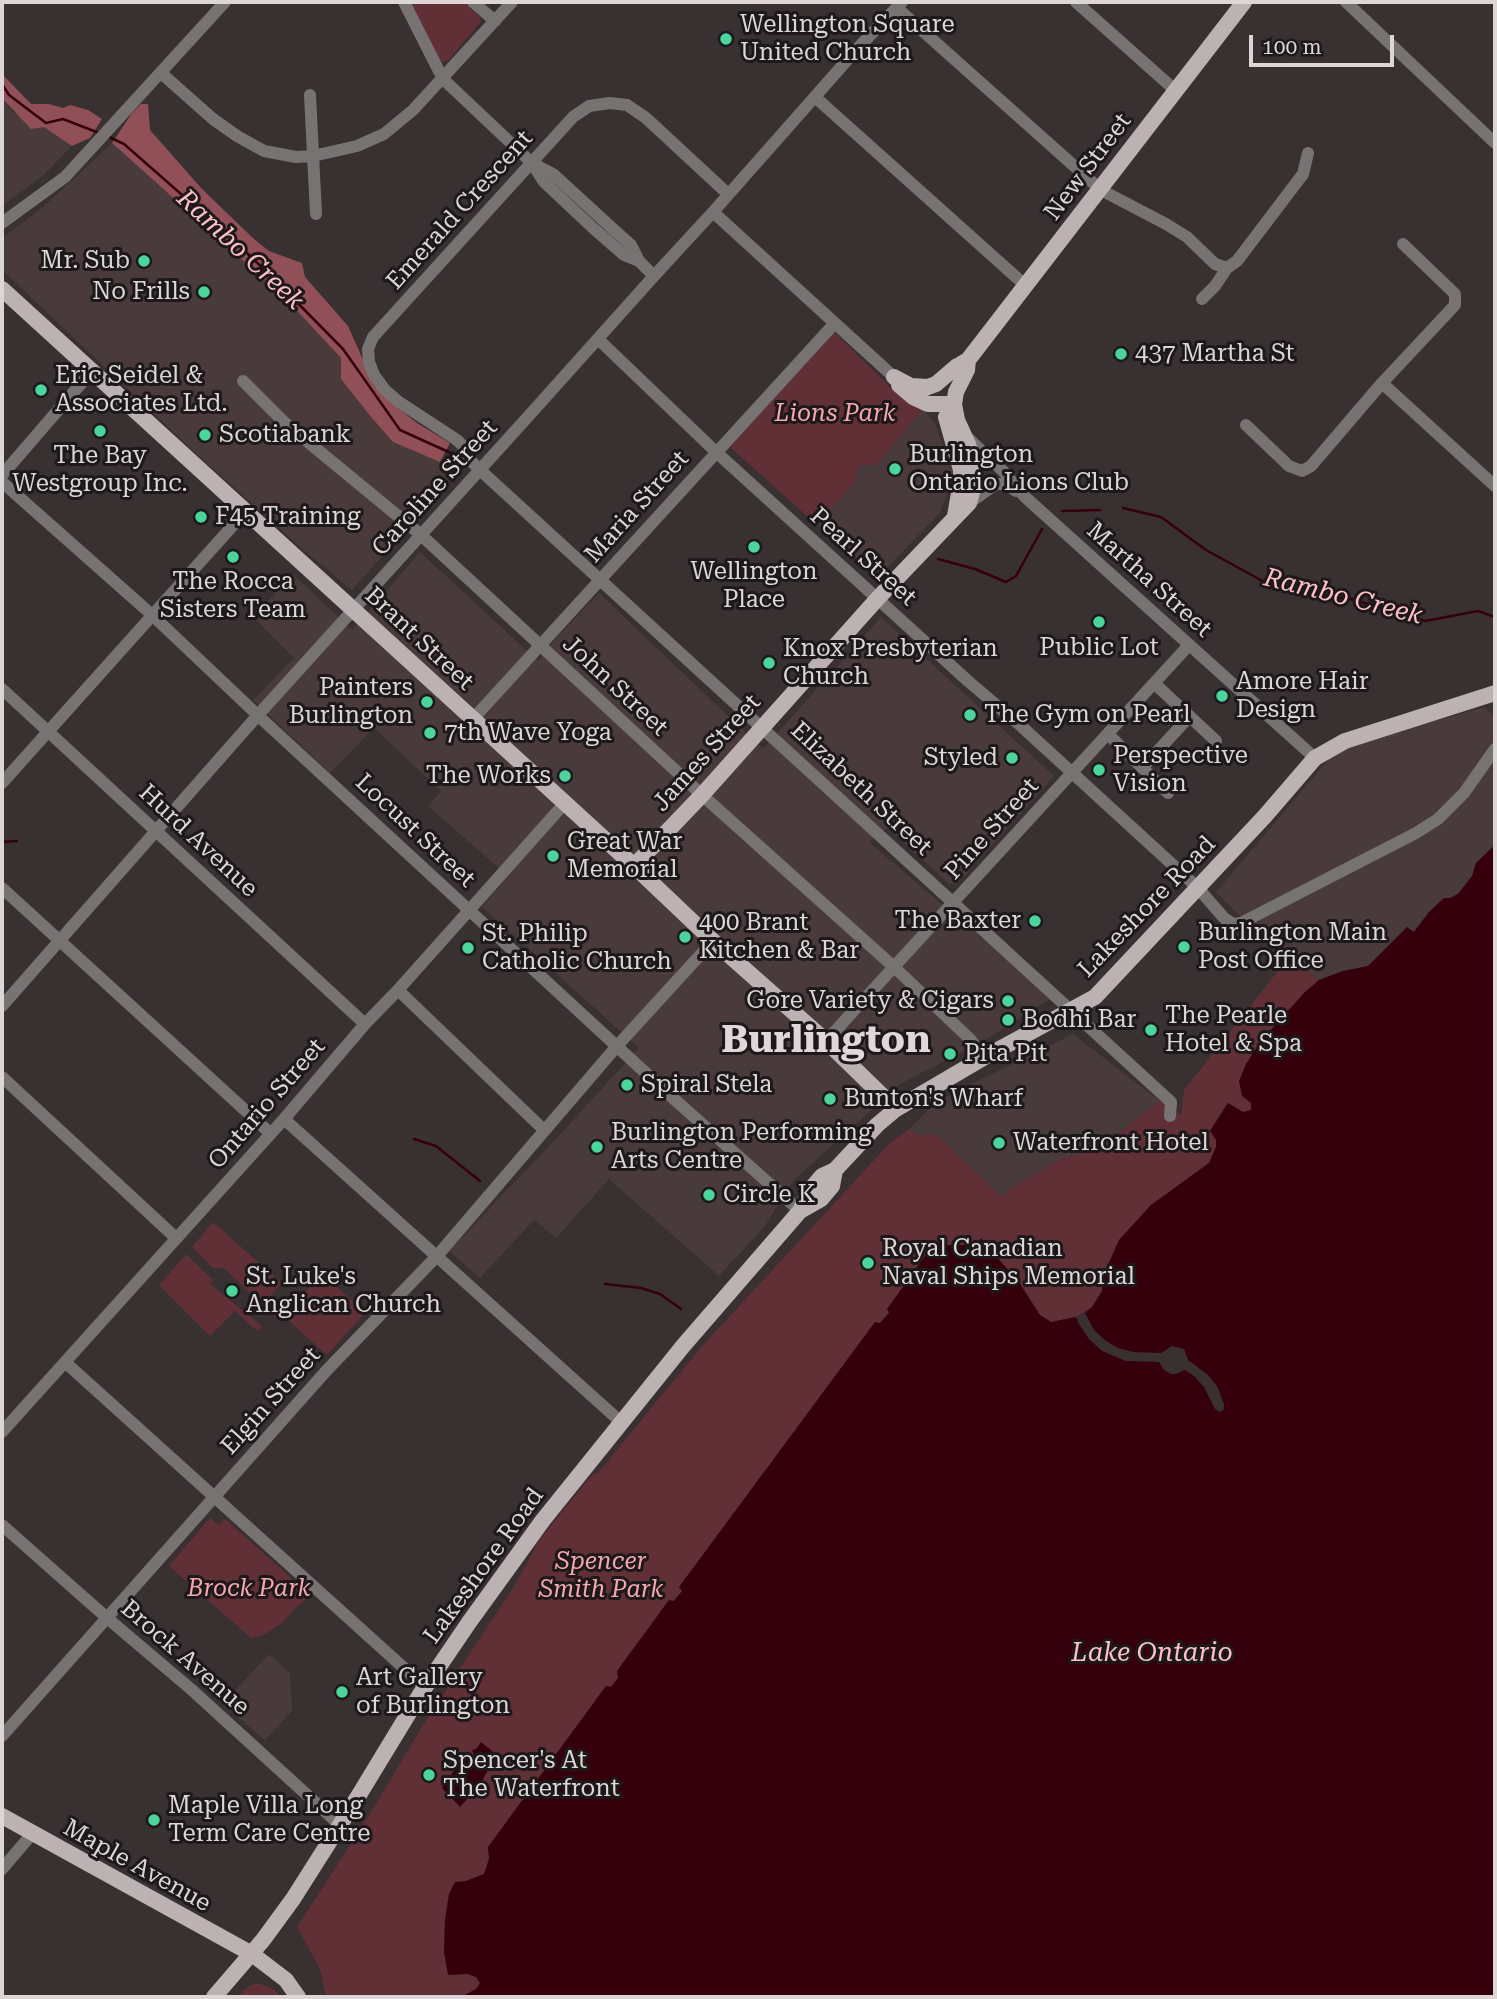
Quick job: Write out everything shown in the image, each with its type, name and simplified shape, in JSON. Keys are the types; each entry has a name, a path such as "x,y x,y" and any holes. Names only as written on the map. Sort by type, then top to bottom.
{"main road":[{"name":"New Street","path":"950,404 950,381 963,363 1101,190 1244,2"},
{"name":"Brant Street","path":"2,289 713,941 826,1041 896,1109"},
{"path":"894,377 911,386 928,387 963,363"},
{"path":"894,377 901,388 913,397 928,404 950,404"},
{"path":"950,404 971,452 974,485 969,503"},
{"path":"950,404 946,416 961,470 955,516"},
{"name":"James Street","path":"634,866 878,598 969,503"},
{"name":"Lakeshore Road","path":"214,1997 252,1954 293,1899 425,1687 555,1505 724,1297 800,1211 810,1190 822,1176 835,1170 877,1125 896,1109 1095,997 1265,816 1315,758 1345,741 1495,693"},
{"name":"Maple Avenue","path":"2,1816 252,1954"},
{"path":"252,1954 286,1980 298,1997"}],"street":[{"path":"2,223 65,177 225,2"},
{"path":"404,2 443,79 532,163 553,174 613,229 631,246 639,261 654,276"},
{"path":"473,2 495,21"},
{"path":"161,73 237,136 264,151 296,157 313,156 357,146 384,135 414,110 512,2"},
{"path":"1076,2 1175,90"},
{"path":"1346,2 1495,143"},
{"path":"900,5 1101,190 1166,224 1186,237 1215,264 1227,268"},
{"name":"Caroline Street","path":"2,1006 257,715 900,5"},
{"path":"310,95 316,214"},
{"path":"815,97 1026,286"},
{"name":"Emerald Crescent","path":"480,470 470,460 467,450 449,434 385,390 374,375 369,362 368,349 373,337 573,117 589,106 610,103 627,105 646,118 728,194"},
{"path":"1202,299 1227,268 1237,261 1303,174 1308,153"},
{"path":"713,212 894,377"},
{"path":"696,230 711,226 722,227 735,234"},
{"path":"1246,425 1289,466 1302,471 1311,466 1382,383 1455,305 1455,294 1403,244"},
{"name":"Maria Street","path":"472,720 834,324"},
{"name":"Pearl Street","path":"597,339 716,452 1197,887 1233,924 1241,923 1416,833 1438,819 1464,793 1495,750"},
{"path":"2,475 91,372"},
{"name":"John Street","path":"243,381 285,423 421,535 894,967 971,1040 983,1058"},
{"path":"1382,383 1495,486"},
{"name":"Martha Street","path":"960,429 1004,472 1024,496 1315,758"},
{"name":"Elizabeth Street","path":"480,470 1171,1102 1170,1116"},
{"name":"Locust Street","path":"2,482 151,614 257,715 800,1211"},
{"path":"969,503 999,483 1024,496"},
{"path":"2,783 245,512"},
{"name":"Pine Street","path":"826,1041 1189,645"},
{"path":"1154,683 1216,741"},
{"name":"Hurd Avenue","path":"2,689 365,1024"},
{"path":"1142,768 1189,717"},
{"path":"1108,734 1168,793"},
{"name":"Ontario Street","path":"2,1432 564,804"},
{"path":"2,888 270,1133"},
{"name":"Elgin Street","path":"2,1736 327,1370 436,1256 617,1046 713,941"},
{"path":"398,990 544,1130"},
{"path":"2,1077 176,1238"},
{"path":"284,1119 622,1423"},
{"path":"66,1363 425,1687"},
{"name":"Brock Avenue","path":"2,1525 192,1690 340,1825"},
{"path":"2,1869 32,1834"}],"shaded area":[{"path":"2,74 31,104 49,104 63,108 70,105 88,110 102,119 90,138 72,146 44,127 31,129 2,98"},
{"path":"2,98 13,112 44,127 72,146 44,175 2,206"},
{"path":"141,104 148,104 150,130 202,189 269,251 302,263 305,277 348,326 364,362 389,401 417,423 450,443 440,462 393,442 341,379 341,358 287,300 112,143"},
{"path":"112,143 287,300 341,358 341,379 393,442 440,462 448,483 352,590 188,446 2,270 2,238 42,208"},
{"path":"922,409 934,422 954,474 940,513 878,577 817,525 856,480 858,465 876,465"},
{"path":"420,552 538,661 599,593 763,749 881,617 1054,776 956,885 949,884 888,828 869,842 1052,998 987,1039 900,1084 792,1182 765,1226 719,1276 609,1179 556,1238 534,1220 480,1278 449,1251 639,1048 482,907 508,876 428,806 441,791 374,728 330,773 253,700 294,658 253,617 293,574 352,630"},
{"path":"1485,707 1495,718 1495,845 1476,863 1472,876 1458,894 1444,899 1413,932 1407,928 1368,966 1319,980 1255,931 1216,892 1328,760 1357,742"},
{"path":"1073,1034 1160,1101 1102,1146 1056,1162 1012,1188 1002,1197 935,1135 920,1136 909,1129 937,1101"},
{"path":"269,1654 290,1673 292,1711 265,1740 222,1704"}],"green space":[{"path":"408,2 464,2 481,21 449,60 443,62 438,58"},
{"name":"Lions Park","path":"834,332 897,394 922,409 876,465 859,465 856,480 817,525 729,446"},
{"name":"Spencer Smith Park","path":"1289,957 1319,980 1260,1042 1251,1110 1243,1112 1227,1103 1210,1131 1216,1140 1216,1147 1209,1163 1151,1205 1119,1240 1103,1276 1102,1290 1092,1307 1076,1317 1051,1322 1040,1315 986,1245 943,1245 880,1323 875,1322 680,1586 683,1590 673,1601 669,1600 617,1671 618,1678 611,1687 606,1686 488,1847 489,1859 484,1874 454,1883 449,1894 445,1920 444,1952 448,1975 468,1974 476,1977 480,1983 476,1989 461,1997 326,1997 320,1969 297,1927 362,1827 423,1725 516,1583 540,1539 703,1345 890,1143 909,1129 920,1136 935,1134 1002,1197 1012,1188 1056,1162 1102,1146 1160,1101 1181,1115 1184,1090"},
{"path":"213,1222 282,1283 272,1294 287,1309 278,1319 259,1305 224,1268 213,1268 192,1247"},
{"path":"186,1254 213,1280 210,1284 262,1326 257,1331 235,1311 210,1336 159,1285"},
{"path":"322,1273 365,1313 327,1355 283,1316"},
{"name":"Brock Park","path":"210,1518 219,1525 225,1519 308,1593 302,1604 282,1623 263,1635 251,1638 169,1566"},
{"path":"258,1983 275,1990 280,1997 237,1997 249,1986"}],"water":[{"name":"Lake Ontario","path":"1495,845 1495,1997 461,1997 476,1989 480,1983 476,1977 468,1974 448,1975 444,1952 445,1920 449,1894 455,1882 484,1874 489,1859 488,1847 606,1686 611,1687 618,1678 617,1671 669,1600 674,1601 682,1591 679,1587 875,1322 880,1323 889,1313 887,1309 935,1242 943,1245 986,1245 1019,1282 1040,1315 1051,1322 1085,1313 1102,1291 1103,1276 1119,1240 1151,1205 1209,1163 1216,1147 1216,1140 1210,1131 1228,1103 1243,1112 1251,1110 1251,1103 1242,1096 1239,1081 1260,1042 1319,980 1368,966 1407,927 1414,932 1444,898 1458,894 1472,876 1476,863"},
{"path":"481,1742 497,1755 480,1784 460,1807 442,1788 465,1755 472,1757 472,1750"}],"pier":[{"path":"1085,1313 1094,1330 1118,1348 1133,1352 1161,1353 1172,1346 1184,1349 1188,1360 1207,1374 1217,1386 1224,1409 1220,1412 1215,1409 1204,1387 1185,1370 1171,1374 1164,1370 1159,1362 1126,1361 1102,1351 1089,1339 1079,1324 1076,1317"}],"waterway":[{"name":"Rambo Creek","path":"2,84 9,95 46,123 63,119 99,133"},
{"name":"Rambo Creek","path":"109,137 124,144 268,273 343,349 400,430 453,454"},
{"name":"Rambo Creek","path":"1123,508 1161,517 1206,550 1268,584 1320,596 1351,599 1425,621 1478,611 1495,617"},
{"name":"Rambo Creek","path":"1062,511 1100,510"},
{"name":"Rambo Creek","path":"938,559 975,569 1006,582 1016,576 1042,529"},
{"path":"2,842 17,841"},
{"path":"414,1139 436,1146 480,1181"},
{"path":"981,1240 982,1245"},
{"path":"605,1284 641,1288 660,1294 681,1309"}],"place":[{"name":"Wellington Square United Church","path":"726,39"},
{"name":"Mr. Sub","path":"144,261"},
{"name":"No Frills","path":"204,292"},
{"name":"437 Martha St","path":"1121,354"},
{"name":"Eric Seidel & Associates Ltd.","path":"41,390"},
{"name":"The Bay Westgroup Inc.","path":"100,431"},
{"name":"Scotiabank","path":"205,435"},
{"name":"Burlington Ontario Lions Club","path":"895,469"},
{"name":"F45 Training","path":"201,517"},
{"name":"Wellington Place","path":"754,547"},
{"name":"The Rocca Sisters Team","path":"233,557"},
{"name":"Public Lot","path":"1099,622"},
{"name":"Knox Presbyterian Church","path":"769,663"},
{"name":"Amore Hair Design","path":"1222,696"},
{"name":"Painters Burlington","path":"427,702"},
{"name":"The Gym on Pearl","path":"970,715"},
{"name":"7th Wave Yoga","path":"430,733"},
{"name":"Styled","path":"1012,758"},
{"name":"Perspective Vision","path":"1099,770"},
{"name":"The Works","path":"565,776"},
{"name":"Great War Memorial","path":"553,856"},
{"name":"The Baxter","path":"1035,921"},
{"name":"400 Brant Kitchen & Bar","path":"685,937"},
{"name":"Burlington Main Post Office","path":"1184,947"},
{"name":"St. Philip Catholic Church","path":"468,948"},
{"name":"Gore Variety & Cigars","path":"1008,1001"},
{"name":"Bodhi Bar","path":"1008,1020"},
{"name":"The Pearle Hotel & Spa","path":"1151,1030"},
{"name":"Pita Pit","path":"950,1054"},
{"name":"Spiral Stela","path":"627,1085"},
{"name":"Bunton's Wharf","path":"830,1099"},
{"name":"Waterfront Hotel","path":"999,1143"},
{"name":"Burlington Performing Arts Centre","path":"597,1147"},
{"name":"Circle K","path":"709,1195"},
{"name":"Royal Canadian Naval Ships Memorial","path":"868,1263"},
{"name":"St. Luke's Anglican Church","path":"232,1291"},
{"name":"Art Gallery of Burlington","path":"342,1692"},
{"name":"Spencer's At The Waterfront","path":"429,1775"},
{"name":"Maple Villa Long Term Care Centre","path":"154,1820"}],"district":[{"name":"Burlington","path":"826,1041"}]}
